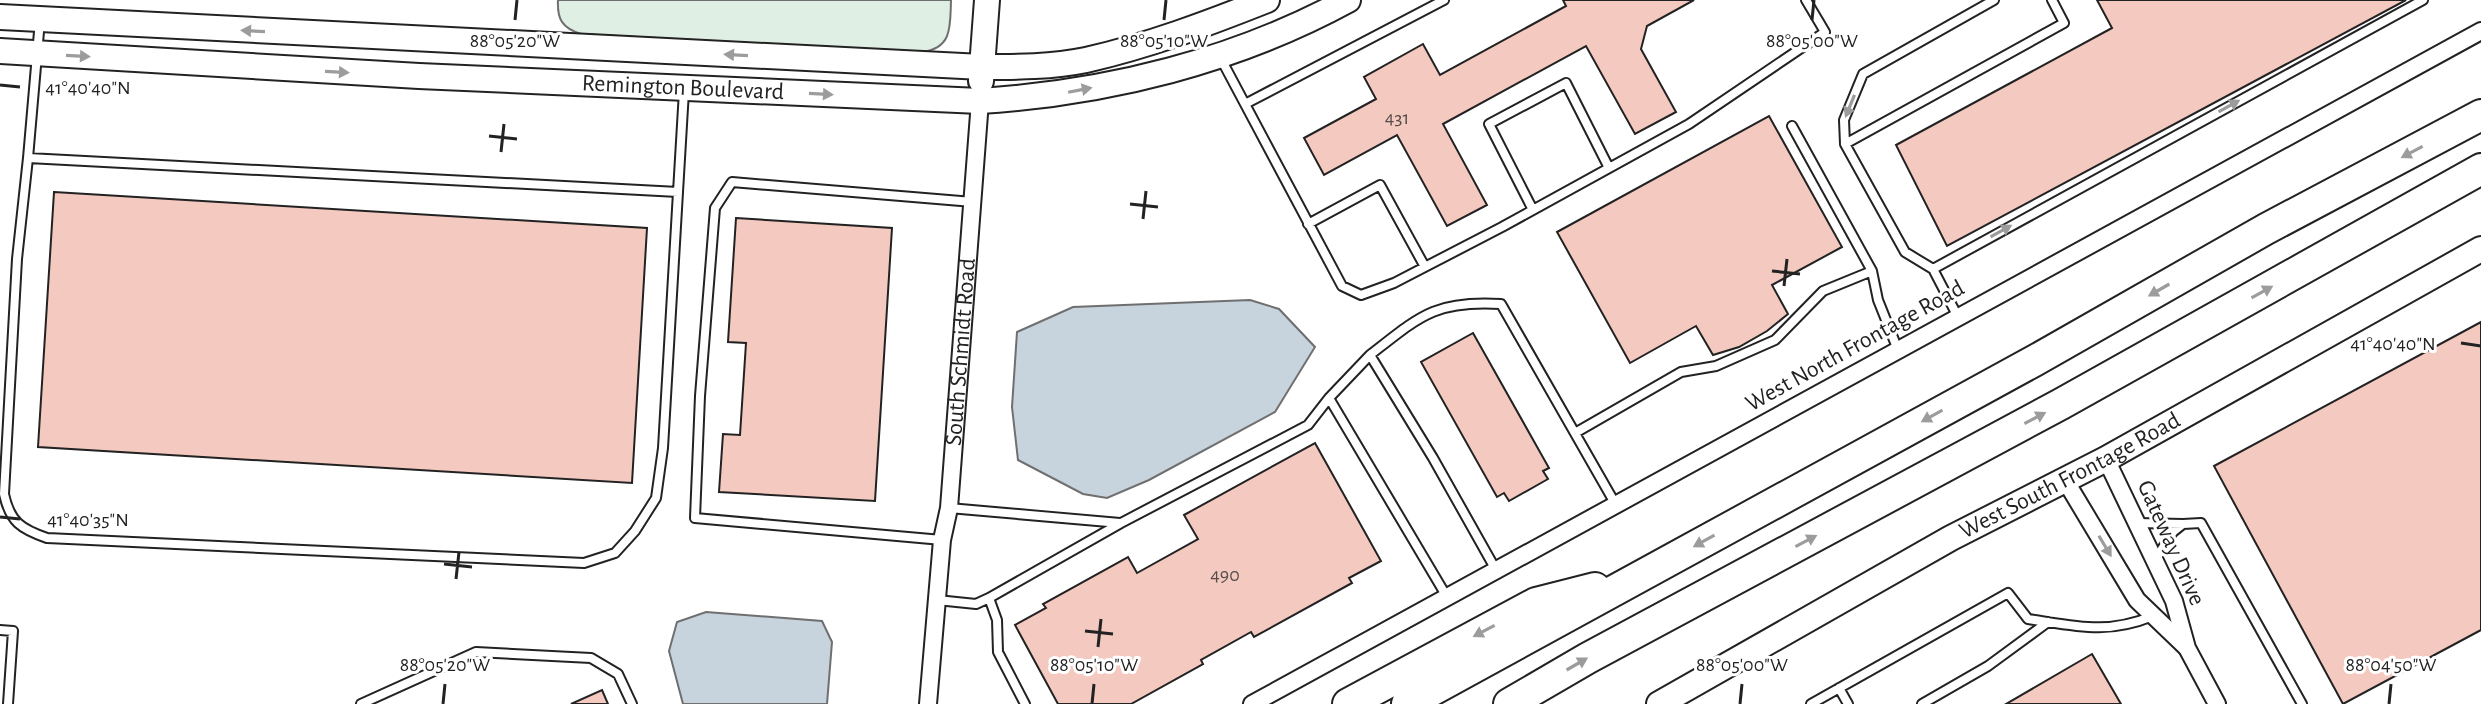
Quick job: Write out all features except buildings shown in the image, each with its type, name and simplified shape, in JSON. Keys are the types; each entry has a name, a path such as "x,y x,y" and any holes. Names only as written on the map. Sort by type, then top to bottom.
{"highway":[{"path":"1407,704 2034,361 2266,229 2481,115"},
{"path":"1509,704 1588,658 2061,404 2481,169"},
{"path":"1348,704 1536,603 1636,578"}],"street":[{"name":"South Schmidt Road","path":"928,704 942,540 949,508 987,0"},
{"name":"Remington Boulevard","path":"0,17 982,67 1040,66 1085,60 1207,24 1267,0"},
{"name":"Remington Boulevard","path":"0,51 419,76 980,101 1034,98 1156,75 1265,39 1348,0"},
{"name":"West North Frontage Road","path":"1252,704 2481,31"},
{"name":"West South Frontage Road","path":"1659,704 1951,538 2106,459 2481,249"},
{"name":"Gateway Drive","path":"2106,459 2174,601 2187,648 2217,704"},
{"name":"Gateway Drive","path":"2065,480 2137,600 2187,648"}],"lane":[{"path":"1245,104 1444,0"},
{"path":"1219,55 1342,286 1361,295 1425,267 1689,124 1825,32 1806,0"},
{"path":"1958,317 1933,269 1905,252 1845,144 1844,120 1863,74 1994,0"},
{"path":"1845,144 2064,23 2052,0"},
{"path":"1933,269 2423,0"},
{"path":"40,19 17,259 4,494 8,510 23,529 47,538 584,563 615,553 635,531 656,498 663,448 684,88"},
{"path":"1533,210 1489,124 1566,83 1609,168"},
{"path":"1792,126 1872,271 1878,300 1898,350"},
{"path":"28,158 678,192"},
{"path":"942,540 695,518 700,396 715,208 732,182 973,202"},
{"path":"1308,224 1380,185 1425,267"},
{"path":"1575,433 1681,372 1716,366 1775,340 1823,291 1872,271"},
{"path":"937,600 976,604 989,598 1121,523 1308,425 1370,355 1405,328 1439,307 1469,302 1501,304 1616,505"},
{"path":"1370,355 1496,570"},
{"path":"1329,398 1447,597"},
{"path":"949,508 1121,523"},
{"path":"2137,523 2201,523 2302,704"},
{"path":"2155,561 2173,532 2183,524"},
{"path":"1811,704 2008,593 2028,619 2081,628 2126,627 2153,616"},
{"path":"989,598 997,620 998,652 1025,704"},
{"path":"1922,704 1988,666 2048,622"},
{"path":"0,630 13,631 8,704"},
{"path":"361,704 476,652 591,658 618,674 632,704"},
{"path":"1839,688 1848,704"}],"green space":[{"path":"558,0 951,0 950,27 945,41 932,50 922,52 581,34 562,22"}],"shaded area":[{"path":"1250,300 1279,309 1315,347 1275,412 1149,480 1107,498 1083,494 1018,460 1012,407 1017,332 1073,307"},
{"path":"706,612 822,621 832,642 827,704 683,704 669,651 677,622"}]}
